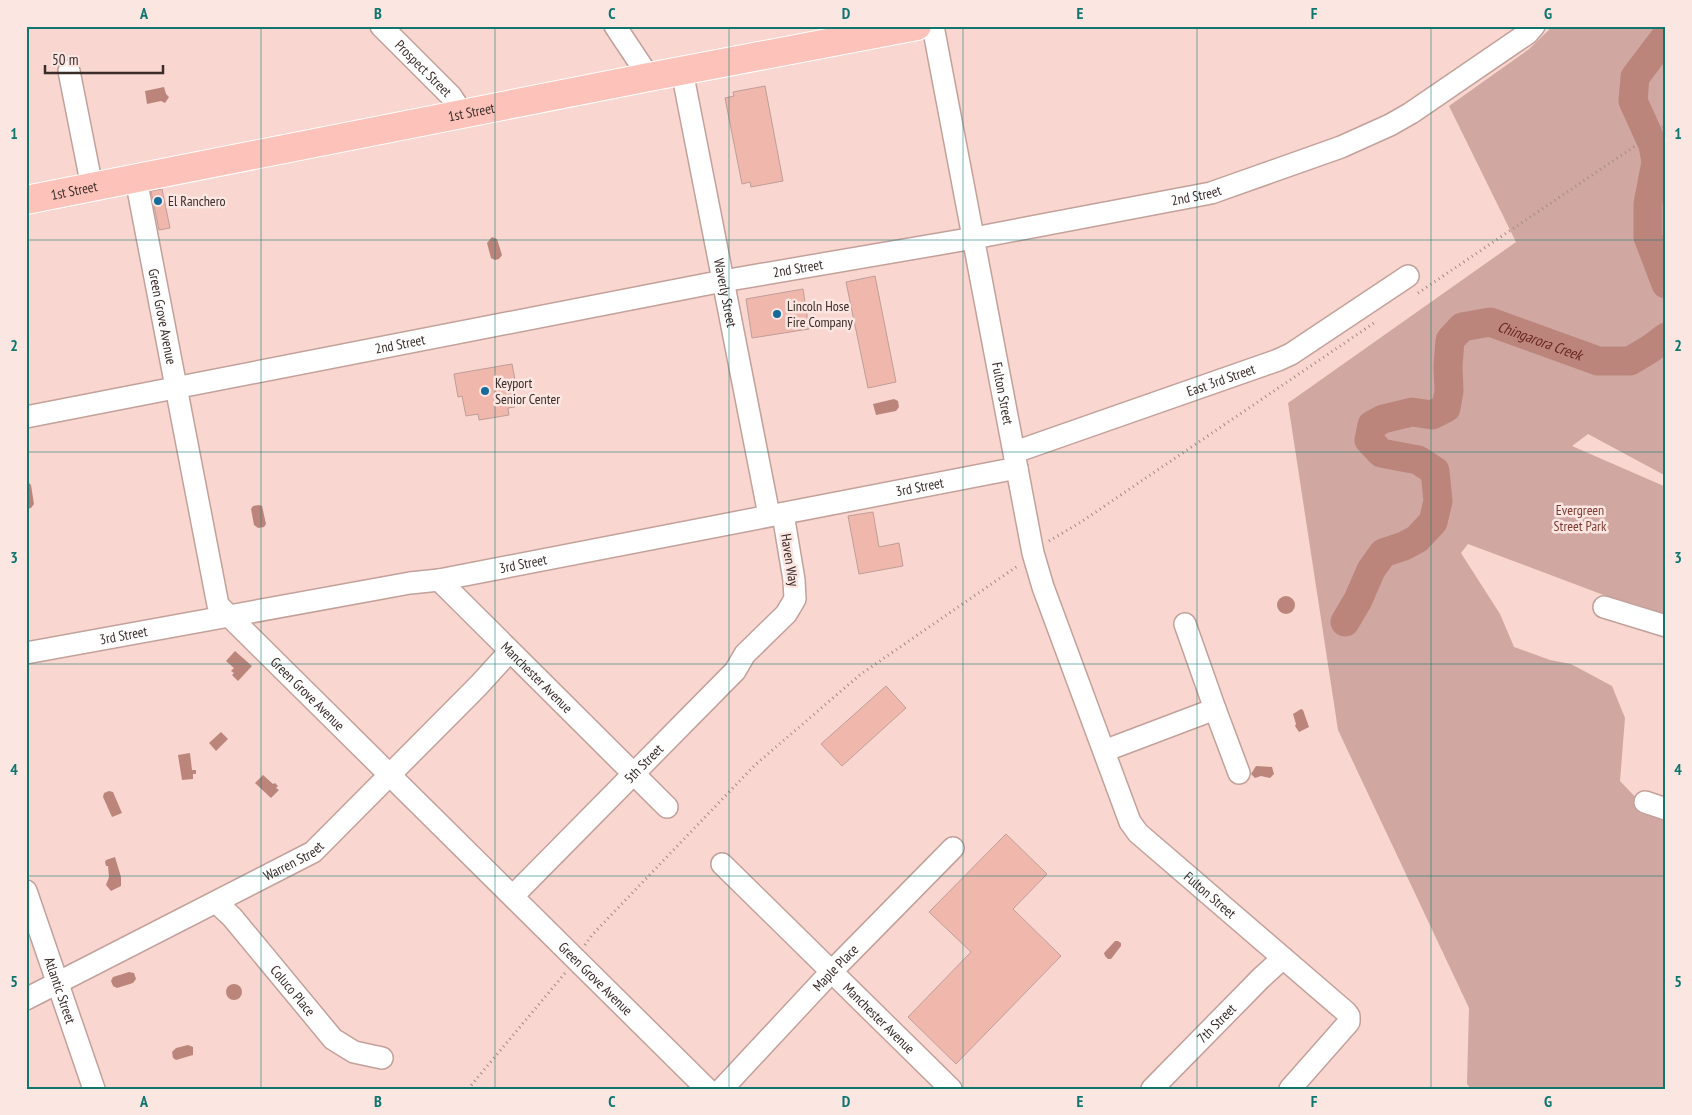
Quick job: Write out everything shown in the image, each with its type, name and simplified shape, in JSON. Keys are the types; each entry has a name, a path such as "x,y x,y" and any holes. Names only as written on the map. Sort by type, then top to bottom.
{"main road":[{"name":"1st Street","path":"26,200 682,71 861,31 917,26"}],"street":[{"name":"Prospect Street","path":"381,26 451,96 461,114"},
{"path":"615,26 650,77"},
{"name":"Fulton Street","path":"933,26 1034,553 1043,587 1130,822 1138,833 1283,958 1346,1012 1355,1015 1290,1089"},
{"name":"2nd Street","path":"26,417 723,281 974,238 1210,193 1341,146 1390,125 1411,113 1528,34 1534,26"},
{"path":"69,71 92,187"},
{"name":"Waverly Street","path":"682,71 723,281 776,514"},
{"name":"Green Grove Avenue","path":"136,179 218,605 706,1089"},
{"name":"East 3rd Street","path":"1016,460 1284,357 1412,285"},
{"name":"3rd Street","path":"26,653 410,583 438,580 776,514 1016,460"},
{"name":"Haven Way","path":"771,628 786,614 796,599 794,580 776,514"},
{"name":"Manchester Avenue","path":"438,580 667,808"},
{"path":"1604,607 1666,626"},
{"path":"1185,624 1239,773"},
{"name":"5th Street","path":"513,896 735,671 746,654 771,628"},
{"name":"Warren Street","path":"26,998 217,903 313,852 510,652"},
{"path":"1104,750 1215,709"},
{"path":"1646,802 1666,809"},
{"name":"Maple Place","path":"722,1089 832,971 953,848"},
{"name":"Manchester Avenue","path":"722,864 951,1089"},
{"name":"Atlantic Street","path":"26,892 94,1089"},
{"name":"Coluco Place","path":"217,903 232,917 334,1039 354,1052 382,1058"},
{"name":"7th Street","path":"1152,1089 1283,958"}],"path":[{"path":"1412,285 1612,161 1666,125"},
{"path":"468,1089 576,959 592,935 755,765 861,674 1034,553 1375,322"}],"green space":[{"name":"Evergreen Street Park","path":"1553,26 1666,26 1666,476 1588,434 1572,446 1666,487 1666,607 1662,617 1468,544 1461,553 1500,614 1514,647 1550,660 1571,664 1612,686 1625,718 1620,781 1639,801 1666,811 1666,1089 1471,1089 1467,1084 1469,1008 1338,730 1288,403 1516,242 1449,106 1529,49"}],"shaded area":[{"path":"164,87 169,97 165,103 161,101 147,104 145,91"},
{"path":"492,237 497,239 502,255 499,259 495,260 491,258 487,243"},
{"path":"894,399 898,401 899,407 896,411 876,415 873,404"},
{"path":"26,480 31,485 34,504 31,508 26,509"},
{"path":"253,506 262,506 266,524 264,527 258,528 254,525 251,509"},
{"path":"1286,596 1292,599 1295,605 1292,611 1286,614 1280,611 1277,605 1280,599"},
{"path":"235,651 252,666 238,681 232,675 234,673 231,671 234,668 226,661"},
{"path":"1301,709 1309,727 1299,732 1295,726 1293,714"},
{"path":"221,732 228,739 216,751 209,743"},
{"path":"190,753 192,770 196,770 196,774 193,774 193,779 182,780 178,755"},
{"path":"1256,766 1272,767 1274,774 1270,778 1261,776 1255,778 1251,774"},
{"path":"263,775 278,786 276,788 279,790 271,798 255,783"},
{"path":"113,792 122,813 112,817 103,797 104,793"},
{"path":"115,857 121,877 121,886 111,891 106,885 109,877 108,866 106,866 105,862"},
{"path":"1115,941 1121,943 1121,946 1111,959 1108,959 1104,953"},
{"path":"129,972 134,973 136,979 133,983 117,988 113,986 111,981 113,977"},
{"path":"231,984 237,984 242,989 240,998 231,1000 226,995 226,989"},
{"path":"188,1045 193,1047 193,1055 176,1060 173,1058 172,1052 176,1048"}],"building":[{"path":"765,86 783,181 751,187 750,182 742,184 725,98 734,96 733,92"},
{"path":"162,189 170,228 159,230 151,191"},
{"path":"875,276 896,382 868,388 846,282"},
{"name":"Lincoln Hose Fire Company","path":"803,289 809,329 752,338 746,299"},
{"name":"Keyport Senior Center","path":"512,364 516,385 511,385 515,407 508,408 509,415 479,420 478,414 466,416 462,396 458,397 454,374"},
{"path":"873,512 879,547 899,543 903,566 859,574 848,516"},
{"path":"886,686 906,708 842,766 821,744"},
{"path":"1006,834 1047,874 1013,909 1061,956 956,1064 908,1017 971,952 929,912"}],"waterway":[{"name":"Chingarora Creek","path":"1666,36 1635,77 1633,101 1653,145 1656,162 1648,204 1648,237 1666,284"},
{"name":"Chingarora Creek","path":"1345,622 1358,600 1371,570 1383,553 1404,546 1417,539 1433,522 1438,501 1435,471 1418,460 1381,453 1369,440 1372,425 1383,419 1412,412 1432,415 1446,408 1449,391 1450,340 1462,327 1490,322 1598,361 1630,361 1666,337"}],"place":[{"name":"El Ranchero","path":"158,201"},
{"name":"Lincoln Hose Fire Company","path":"777,314"},
{"name":"Keyport Senior Center","path":"485,391"}]}
